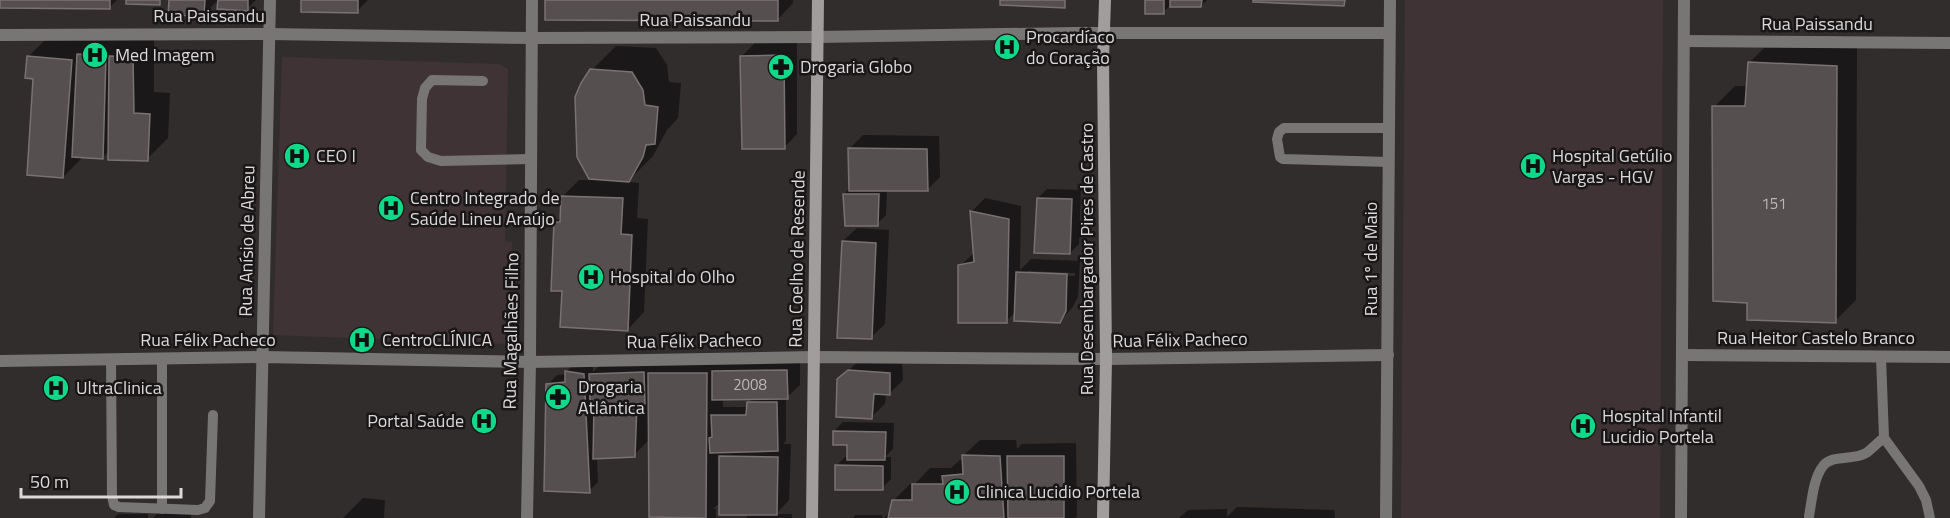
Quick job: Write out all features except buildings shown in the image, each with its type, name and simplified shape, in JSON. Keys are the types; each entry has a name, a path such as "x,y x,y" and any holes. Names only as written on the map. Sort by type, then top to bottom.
{"main road":[{"name":"Rua Coelho de Resende","path":"813,518 818,0"},
{"name":"Rua Desembargador Pires de Castro","path":"1103,518 1106,359 1105,0"}],"street":[{"name":"Rua Anísio de Abreu","path":"260,518 270,0"},
{"name":"Rua Magalhães Filho","path":"526,518 530,362 532,0"},
{"name":"Rua 1º de Maio","path":"1386,518 1390,0"},
{"path":"1681,518 1684,0"},
{"name":"Rua Paissandu","path":"0,35 269,34 531,38 1389,33"},
{"name":"Rua Paissandu","path":"1684,41 1950,43"},
{"name":"Rua Félix Pacheco","path":"0,361 263,357 530,362 814,357 1106,359 1388,355"},
{"name":"Rua Heitor Castelo Branco","path":"1682,355 1950,357"}],"lane":[{"path":"483,81 432,80 425,88 422,99 421,150 428,157 441,161 531,159"},
{"path":"1389,128 1284,128 1279,132 1277,139 1280,157 1283,159 1389,162"},
{"path":"1881,357 1884,438 1919,486 1926,500 1930,518"},
{"path":"162,358 162,509"},
{"path":"111,359 111,496 114,505 162,509 198,510 205,508 210,501 213,416"},
{"path":"1809,516 1818,476 1823,466 1830,460 1866,453 1884,438"}],"shaded area":[{"name":"Hospital Getúlio Vargas - HGV","path":"1405,0 1663,0 1660,518 1401,518"},
{"name":"Centro Integrado de Saúde Lineu Araújo","path":"282,57 499,64 508,69 505,241 512,242 508,344 273,335"}],"place":[{"name":"Procardíaco do Coração","path":"1007,47"},
{"name":"Med Imagem","path":"95,55"},
{"name":"Drogaria Globo","path":"781,67"},
{"name":"CEO I","path":"297,156"},
{"name":"Hospital Getúlio Vargas - HGV","path":"1533,166"},
{"name":"Centro Integrado de Saúde Lineu Araújo","path":"391,208"},
{"name":"Hospital do Olho","path":"591,277"},
{"name":"CentroCLÍNICA","path":"362,340"},
{"name":"UltraClinica","path":"56,388"},
{"name":"Drogaria Atlântica","path":"558,397"},
{"name":"Portal Saúde","path":"484,421"},
{"name":"Hospital Infantil Lucidio Portela","path":"1583,426"},
{"name":"Clinica Lucidio Portela","path":"957,492"}]}
